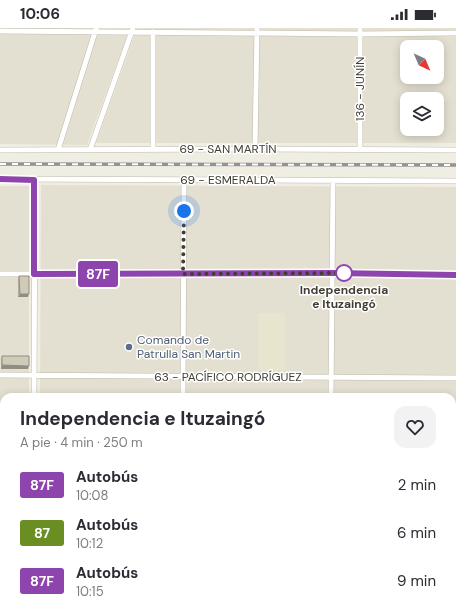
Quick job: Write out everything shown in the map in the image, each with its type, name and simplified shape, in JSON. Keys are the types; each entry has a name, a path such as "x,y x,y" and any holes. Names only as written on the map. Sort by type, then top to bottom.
{"street":[{"path":"0,32 58,30 133,30 153,32 257,30 456,33"},
{"path":"58,150 96,30"},
{"path":"90,150 133,30"},
{"path":"255,149 257,30"},
{"name":"136 - JUNÍN","path":"360,31 360,150"},
{"path":"153,32 153,149"},
{"name":"69 - SAN MARTÍN","path":"0,150 456,150"},
{"name":"69 - ESMERALDA","path":"0,179 456,181"},
{"path":"34,180 34,393"},
{"path":"183,393 184,180"},
{"path":"331,393 333,181"},
{"path":"0,274 333,273 456,275"},
{"name":"63 - PACÍFICO RODRÍGUEZ","path":"0,376 456,378"}],"shaded area":[{"path":"0,28 130,28 87,145 0,144"},
{"path":"137,28 456,28 456,143 96,143"},
{"path":"41,185 456,187 456,393 40,393"},
{"path":"0,186 29,186 29,393 0,393"},
{"path":"258,313 285,313 285,370 258,370"}],"building":[{"path":"19,276 29,276 29,294 20,294"},
{"path":"2,356 29,356 29,366 2,365"}],"railway":[{"path":"0,164 456,165"}],"bus line":[{"name":"87F","path":"0,179 34,180 34,274 333,273 456,275"}],"place":[{"name":"Independencia e Ituzaingó","path":"344,273"},
{"name":"Comando de Patrulla San Martin","path":"129,347"}],"route":[{"path":"184,211 183,274 344,273"}]}
